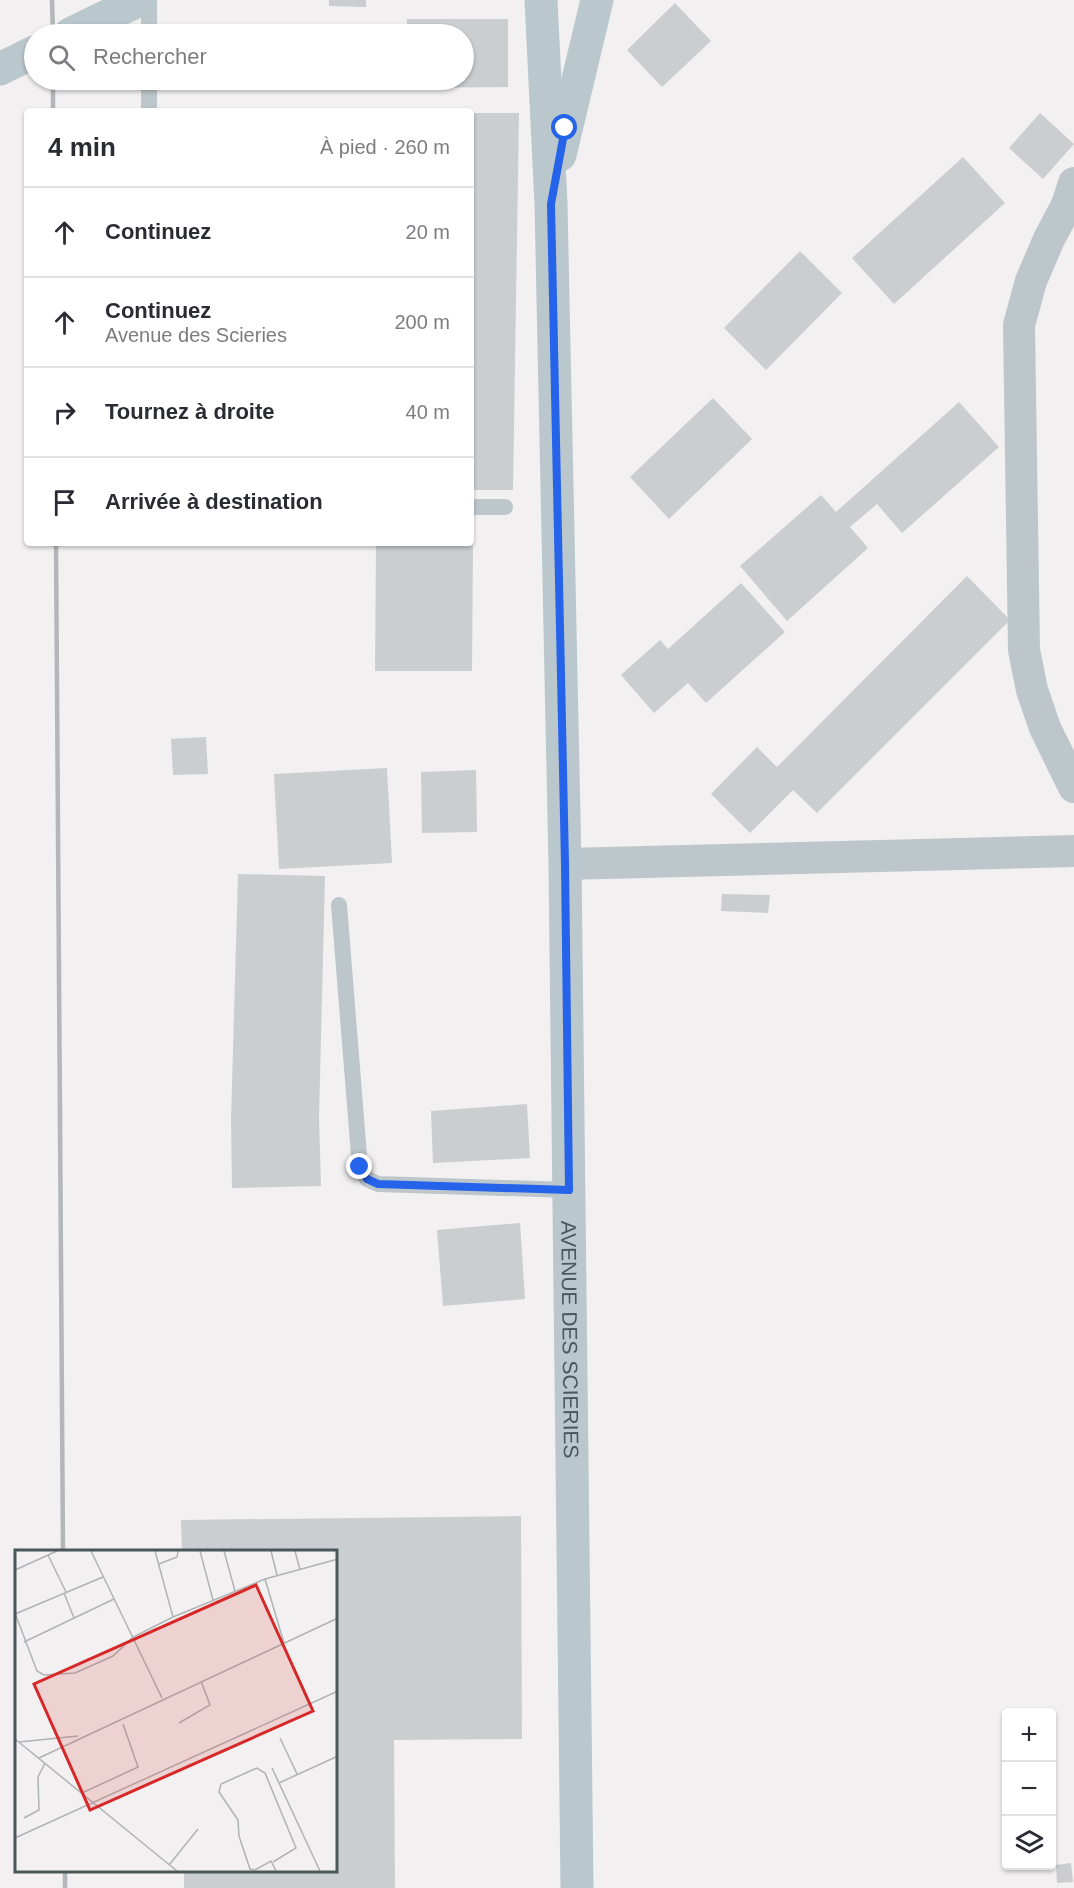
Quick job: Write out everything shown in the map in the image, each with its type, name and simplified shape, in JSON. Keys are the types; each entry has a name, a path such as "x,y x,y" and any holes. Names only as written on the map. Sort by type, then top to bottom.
{"street":[{"path":"91,24 140,0"},
{"name":"AVENUE DES SCIERIES","path":"541,0 551,204 565,864 577,1888"},
{"path":"551,204 565,128 597,0"},
{"path":"0,69 24,57"},
{"path":"1074,183 1067,205 1031,281 1019,326 1024,650 1032,690 1045,728 1074,787"},
{"path":"565,864 1074,852"}],"lane":[{"path":"149,0 149,24"},
{"path":"149,90 149,108"},
{"path":"474,507 505,507"},
{"path":"339,905 360,1167 367,1179 378,1184 569,1190"}],"building":[{"path":"329,0 366,0 366,7 329,6"},
{"path":"675,3 711,41 662,87 627,50"},
{"path":"407,19 508,19 508,87 474,87 474,24 407,24"},
{"path":"474,113 519,113 513,490 474,490"},
{"path":"1040,113 1074,144 1043,179 1009,148"},
{"path":"963,157 1005,203 894,304 852,258"},
{"path":"800,251 842,293 766,370 724,328"},
{"path":"713,398 752,439 669,519 630,477"},
{"path":"959,402 999,447 902,533 877,504 850,527 868,548 787,621 740,566 821,495 836,512"},
{"path":"376,546 473,546 472,671 375,671"},
{"path":"967,576 1010,620 817,813 793,790 750,833 711,794 757,747 777,767"},
{"path":"741,583 785,632 706,703 688,683 654,713 621,675 660,640 668,649"},
{"path":"206,737 208,774 173,775 171,739"},
{"path":"387,768 392,863 279,869 274,774"},
{"path":"476,770 477,832 422,833 421,772"},
{"path":"238,874 325,876 319,1118 321,1186 232,1188 231,1120"},
{"path":"722,894 770,895 768,913 721,911"},
{"path":"527,1104 530,1158 433,1163 431,1111"},
{"path":"520,1223 525,1299 443,1306 437,1230"},
{"path":"521,1516 522,1739 394,1740 395,1888 184,1888 184,1873 338,1873 338,1550 182,1550 181,1520"},
{"path":"1071,1863 1073,1882 1057,1883 1056,1865"}],"railway":[{"path":"52,0 53,24"},
{"path":"53,90 53,108"},
{"path":"56,546 63,1550"},
{"path":"65,1873 65,1888"}],"route":[{"path":"360,1167 367,1179 378,1184 569,1190 565,864 551,204 565,128"}]}
